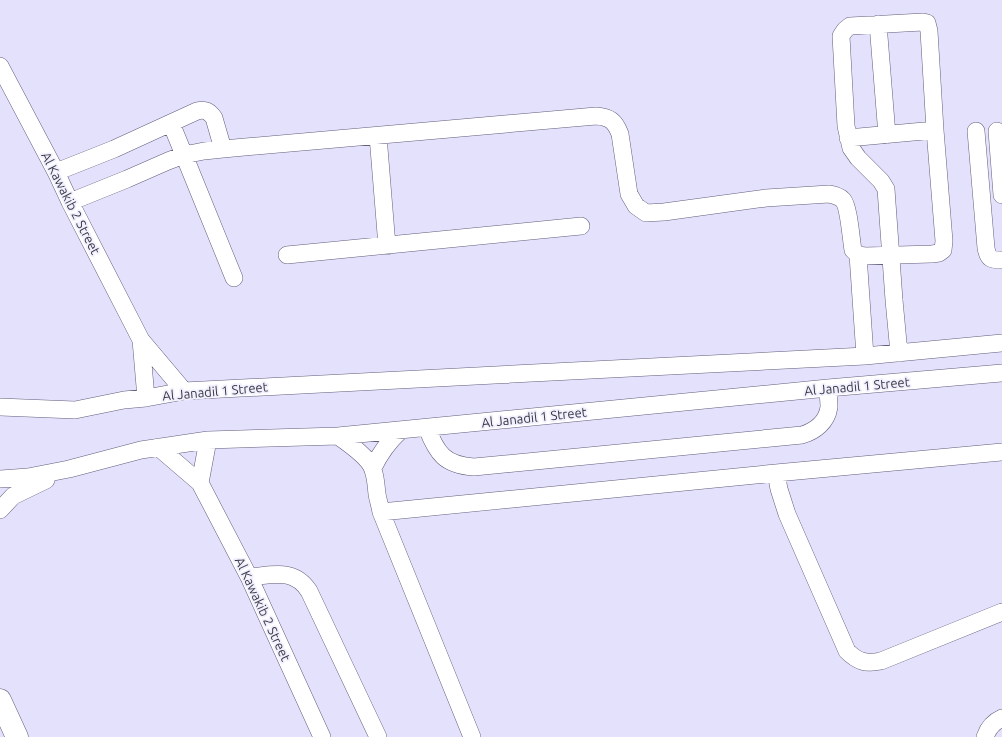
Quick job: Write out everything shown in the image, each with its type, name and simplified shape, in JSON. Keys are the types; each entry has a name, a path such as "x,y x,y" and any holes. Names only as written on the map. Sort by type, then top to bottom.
{"highway":[{"path":"0,700 17,737"}],"street":[{"path":"70,202 127,179 153,166 204,151 223,148 604,116 612,120 617,126 620,134 629,194 636,206 646,213 664,212 766,198 829,194 837,195 844,201 847,210 853,250 858,255 865,256 891,255 932,254 939,253 943,250 944,241 935,130 930,32 927,23 923,22 850,26 841,36 848,138 851,148 858,158 881,181 886,189 891,255 894,300 899,353"},
{"path":"878,24 886,135"},
{"name":"Al Kawakib 2 Street","path":"0,66 142,340 184,391"},
{"path":"56,172 114,149 202,110 207,111 214,118 223,148"},
{"path":"171,123 234,278"},
{"path":"848,138 935,130"},
{"path":"976,131 987,254 994,260 1002,260"},
{"path":"997,131 1002,195"},
{"path":"378,136 386,246"},
{"path":"287,256 582,226"},
{"path":"858,255 865,356"},
{"name":"Al Kawakib 2 Street","path":"142,340 146,398"},
{"name":"Al Janadil 1 Street","path":"0,407 75,410 124,400 146,398 184,391 865,356 1002,343"},
{"name":"Al Janadil 1 Street","path":"0,479 28,477 68,469 141,450 208,440 338,436 828,388 1002,373"},
{"path":"427,428 439,453 455,464 474,467 802,435 810,433 817,428 827,415 829,407 828,388"},
{"name":"Al Janadil 1 Street","path":"0,397 75,410"},
{"path":"373,468 385,447 401,430"},
{"path":"338,436 358,450 373,468 377,496 382,512 472,737"},
{"path":"200,483 208,440"},
{"name":"Al Kawakib 2 Street","path":"158,447 200,483 249,577 322,737"},
{"path":"382,512 776,472 1002,452"},
{"name":"Al Janadil 1 Street","path":"0,510 13,496 68,469"},
{"path":"776,472 779,489 787,514 847,651 854,658 862,662 872,663 881,661 1002,612"},
{"path":"249,577 281,574 298,579 304,584 309,591 378,737"},
{"path":"985,737 990,727 1002,718"}]}
